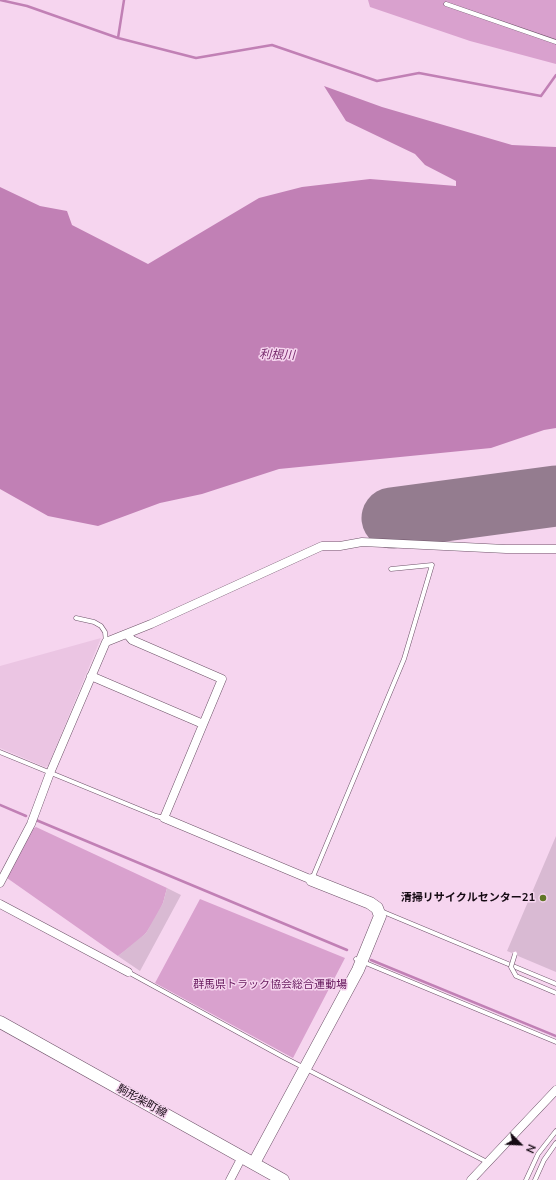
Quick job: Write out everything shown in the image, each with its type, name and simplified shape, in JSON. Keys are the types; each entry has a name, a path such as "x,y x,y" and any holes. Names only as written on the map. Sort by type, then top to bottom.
{"street":[{"path":"0,883 32,824 50,773 106,642 127,634 322,546 340,546 362,542 506,549 556,549"},
{"path":"127,634 132,640 222,679 164,818 370,903 378,910 380,916 359,960 303,1066 248,1160 230,1180"},
{"path":"91,676 203,724"},
{"path":"0,904 128,972"},
{"name":"駒形柴町線","path":"0,1022 283,1180"},
{"path":"471,1180 556,1090"}],"lane":[{"path":"446,4 556,42"},
{"path":"312,880 404,659 432,565 391,569"},
{"path":"76,618 94,622 101,626 105,632 106,642"},
{"path":"0,752 164,818"},
{"path":"378,910 556,984"},
{"path":"515,954 511,967 516,976 556,993"},
{"path":"359,960 556,1042"},
{"path":"128,972 487,1163"},
{"path":"526,1180 538,1154 556,1131"},
{"path":"535,1180 544,1160 556,1143"}],"shaded area":[{"path":"101,638 48,766 45,767 0,748 0,666"}],"green space":[{"path":"368,0 556,0 556,64 470,41 370,7"},
{"path":"36,827 167,888 163,903 156,918 146,933 137,942 118,956 7,878 32,829"},
{"name":"群馬県トラック協会総合運動場","path":"200,899 345,958 293,1058 155,983"}],"water":[{"name":"利根川","path":"324,86 382,107 512,145 556,147 556,428 544,430 491,448 279,469 202,494 160,503 98,526 48,516 0,489 0,187 40,206 67,211 72,225 148,264 259,198 302,187 370,179 456,186 456,181 425,165 415,154 346,121"}],"building":[{"name":"清掃リサイクルセンター21","path":"556,836 556,972 518,956 516,951 512,953 507,951"},
{"path":"167,888 181,895 140,971 118,956 146,933 163,903"}],"waterway":[{"path":"0,0 27,6 118,38 196,58 272,45 377,81 419,73 541,96 556,75"},
{"path":"118,38 124,0"},
{"path":"0,805 26,816"},
{"path":"36,820 347,950"},
{"path":"371,960 556,1036"}],"runway":[{"path":"392,518 556,496"}],"place":[{"name":"清掃リサイクルセンター21","path":"543,898"}]}
